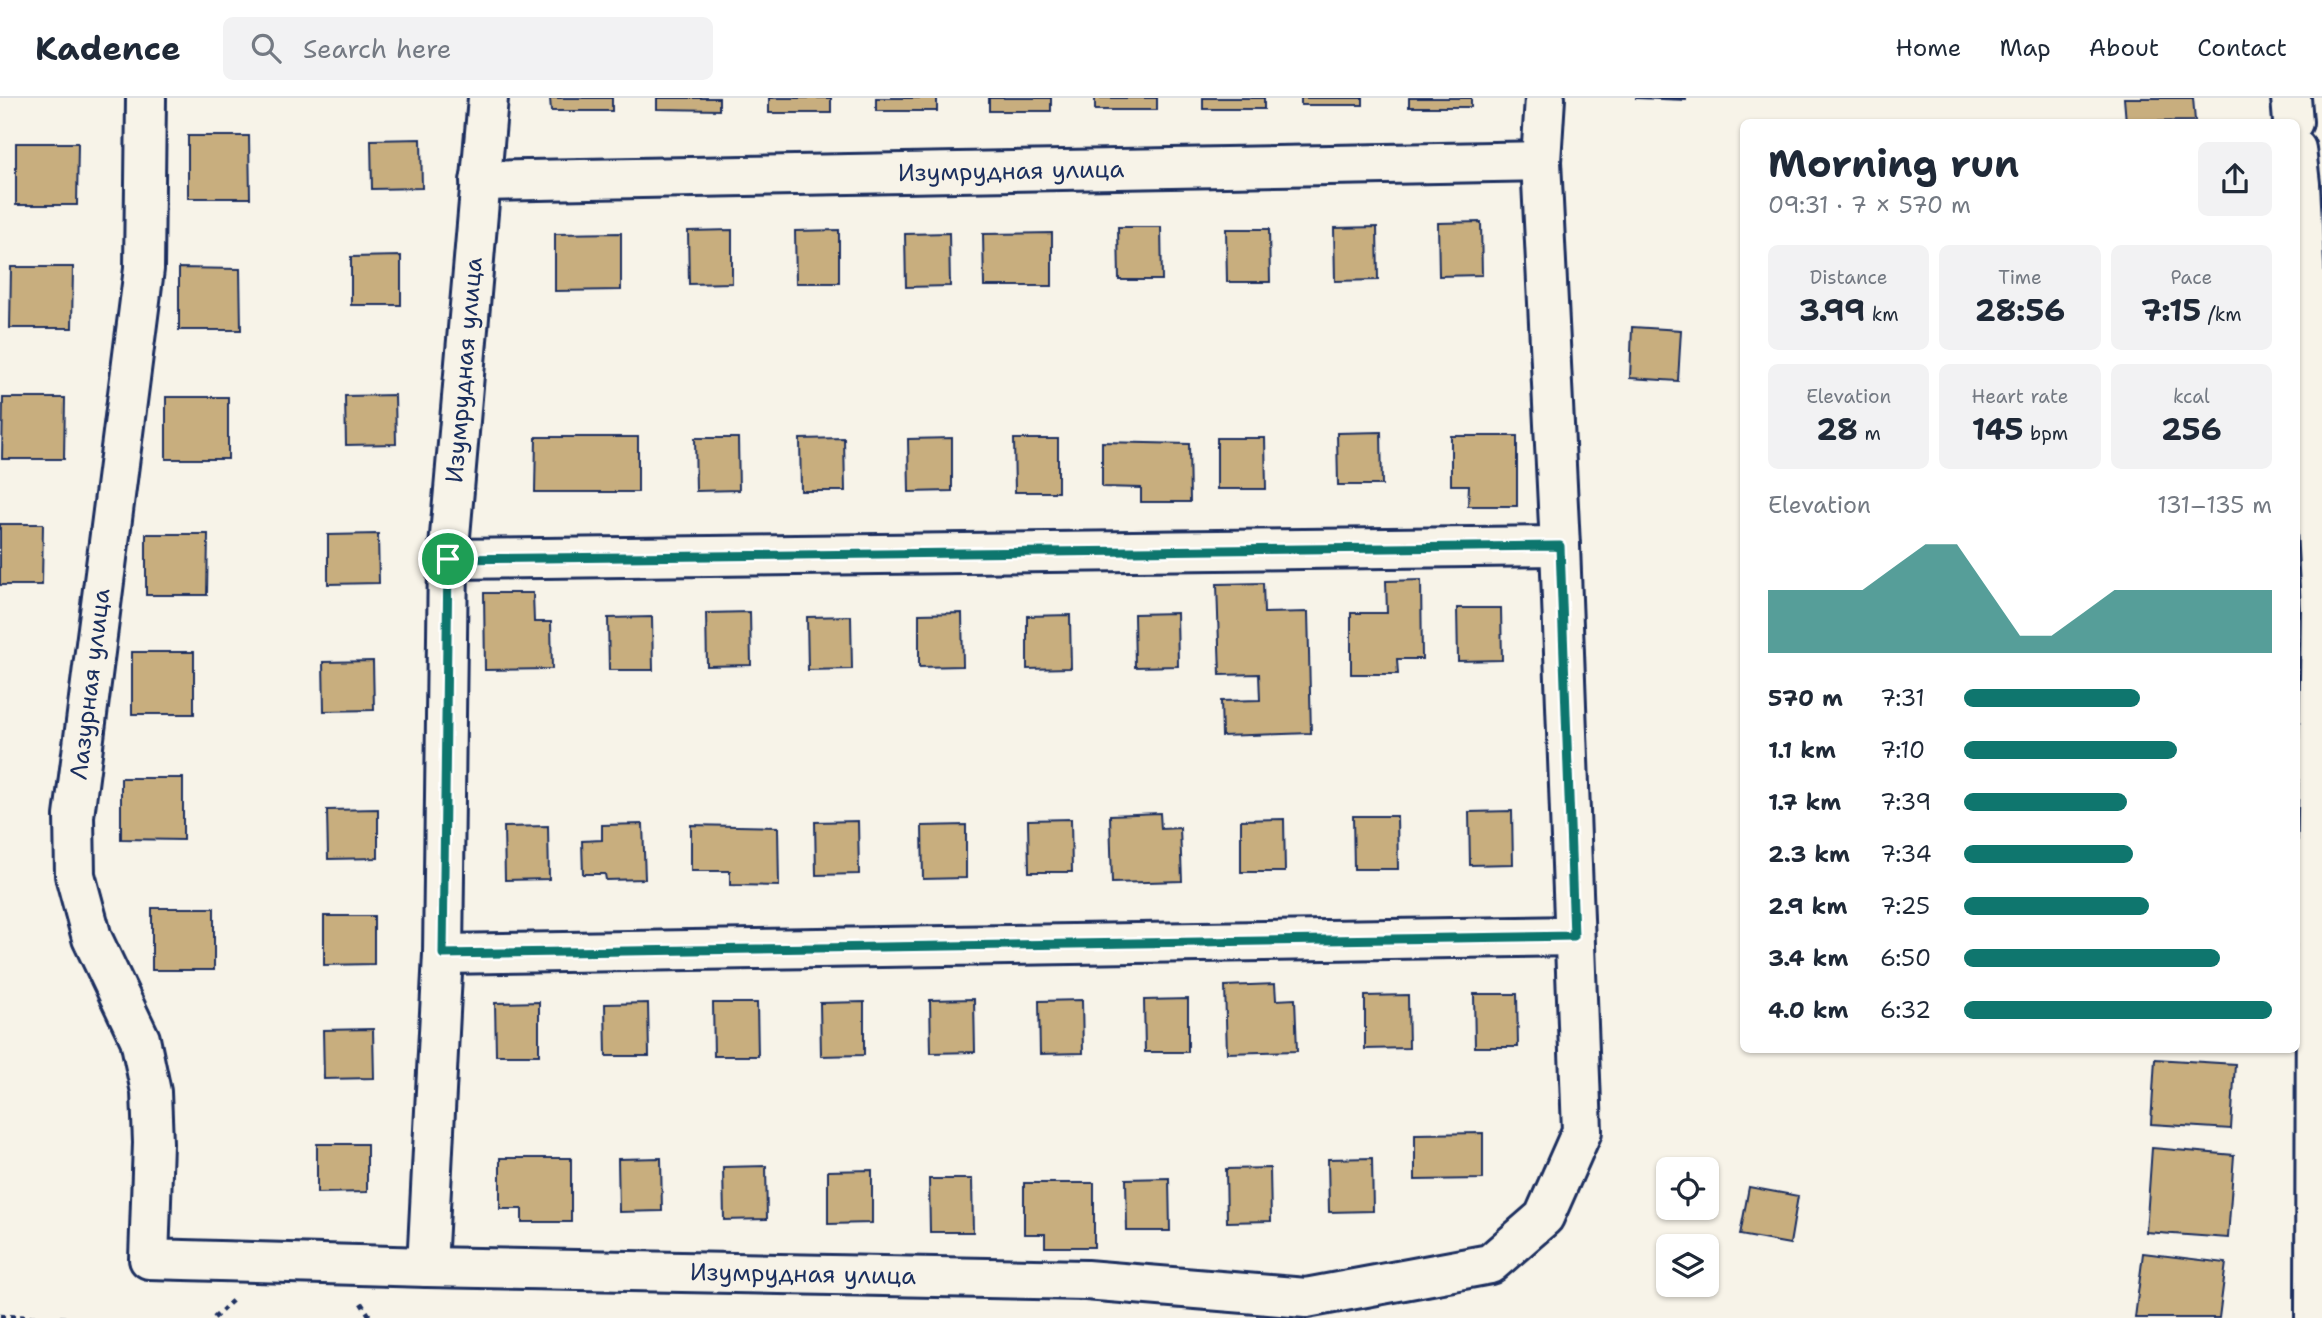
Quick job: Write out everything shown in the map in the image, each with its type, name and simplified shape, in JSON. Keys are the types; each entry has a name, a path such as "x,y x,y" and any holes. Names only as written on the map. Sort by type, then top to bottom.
{"street":[{"name":"Лазурная улица","path":"146,98 144,270 74,816 75,875 92,938 140,1039 151,1093 153,1143 149,1259 427,1267"},
{"name":"Изумрудная улица","path":"488,98 448,559 443,954 427,1267 1086,1280 1306,1298 1490,1264 1544,1217 1582,1131 1574,936"},
{"path":"443,954 1574,936 1560,546 1541,161 1545,98"},
{"path":"2291,98 2293,119"},
{"name":"Изумрудная улица","path":"480,181 1541,161"},
{"path":"2300,184 2321,609 2316,951 2315,1318"},
{"path":"448,559 1560,546"}],"path":[{"path":"0,1316 65,1318"}],"building":[{"path":"550,98 612,98 612,111 551,111"},
{"path":"657,98 719,98 719,110 657,109"},
{"path":"769,98 831,98 831,113 769,113"},
{"path":"876,98 937,98 937,111 876,111"},
{"path":"989,98 1051,98 1051,111 989,111"},
{"path":"1095,98 1157,98 1157,110 1095,110"},
{"path":"1203,98 1264,98 1264,109 1203,109"},
{"path":"1301,98 1363,98 1363,105 1301,105"},
{"path":"1409,98 1471,98 1471,107 1409,107"},
{"path":"1635,98 1686,98 1686,100"},
{"path":"2124,98 2193,98 2195,119 2126,119"},
{"path":"188,136 249,136 250,198 188,198"},
{"path":"421,139 422,188 372,189 371,140"},
{"path":"16,143 78,143 77,205 16,205"},
{"path":"1481,222 1482,275 1439,276 1438,223"},
{"path":"1118,227 1161,227 1162,280 1119,280"},
{"path":"1377,227 1378,280 1335,281 1334,228"},
{"path":"1226,229 1269,229 1270,282 1227,282"},
{"path":"732,230 732,283 689,284 688,231"},
{"path":"839,230 839,283 796,283 795,231"},
{"path":"621,233 621,290 555,291 555,234"},
{"path":"949,233 950,286 906,287 905,234"},
{"path":"1052,233 1052,286 984,286 983,234"},
{"path":"401,256 401,305 351,305 351,257"},
{"path":"11,267 73,267 72,328 10,328"},
{"path":"179,268 240,269 241,330 179,330"},
{"path":"1632,327 1681,330 1678,381 1630,378"},
{"path":"395,395 396,444 346,445 345,396"},
{"path":"166,397 228,397 228,459 166,459"},
{"path":"3,398 65,398 64,459 2,459"},
{"path":"1381,432 1382,485 1338,485 1337,433"},
{"path":"1451,436 1517,436 1517,506 1468,506 1469,485 1451,485"},
{"path":"536,437 638,437 638,492 535,492"},
{"path":"695,438 738,438 739,490 696,491"},
{"path":"844,438 845,491 801,491 800,439"},
{"path":"952,438 952,491 909,492 908,439"},
{"path":"1217,438 1265,438 1266,489 1217,489"},
{"path":"1014,439 1058,439 1058,492 1015,492"},
{"path":"1102,442 1189,444 1190,502 1141,502 1141,488 1102,487"},
{"path":"0,524 43,524 42,585 0,585"},
{"path":"146,534 208,534 207,595 146,595"},
{"path":"378,534 379,583 328,584 328,535"},
{"path":"1421,580 1422,659 1397,659 1398,674 1351,674 1351,613 1387,613 1386,581"},
{"path":"1263,583 1264,613 1308,612 1311,733 1222,736 1221,701 1260,700 1259,674 1220,675 1217,584"},
{"path":"484,593 533,593 534,622 551,622 552,669 485,670"},
{"path":"1457,608 1501,608 1502,660 1458,661"},
{"path":"750,612 751,665 707,666 706,613"},
{"path":"962,613 963,666 919,667 919,614"},
{"path":"1177,613 1178,666 1135,667 1134,614"},
{"path":"1070,615 1071,668 1027,669 1027,616"},
{"path":"851,616 852,669 808,670 807,617"},
{"path":"652,617 653,670 609,670 608,618"},
{"path":"132,652 194,652 194,714 132,714"},
{"path":"373,661 374,710 324,711 323,662"},
{"path":"121,778 183,778 183,840 121,839"},
{"path":"378,809 378,858 328,859 327,810"},
{"path":"1512,811 1513,864 1470,865 1469,812"},
{"path":"1160,813 1161,829 1180,828 1182,881 1112,883 1110,815"},
{"path":"1353,816 1397,816 1398,869 1354,869"},
{"path":"1071,819 1072,872 1029,872 1028,820"},
{"path":"1284,819 1285,872 1241,872 1241,820"},
{"path":"858,821 859,874 816,875 815,822"},
{"path":"643,824 645,879 606,880 605,874 583,874 582,841 602,840 602,825"},
{"path":"691,825 778,827 779,886 730,885 730,871 691,871"},
{"path":"966,825 966,878 923,879 922,826"},
{"path":"548,826 549,879 505,880 504,827"},
{"path":"152,908 214,908 214,970 152,970"},
{"path":"324,916 374,916 374,964 324,965"},
{"path":"1275,984 1276,1000 1295,999 1297,1051 1227,1053 1225,986"},
{"path":"1474,994 1517,994 1518,1047 1475,1047"},
{"path":"1408,995 1409,1048 1365,1049 1365,996"},
{"path":"974,999 975,1052 931,1053 930,1000"},
{"path":"1188,999 1188,1052 1145,1052 1144,1000"},
{"path":"1082,1000 1083,1053 1040,1054 1039,1001"},
{"path":"539,1002 539,1055 496,1055 495,1003"},
{"path":"864,1002 864,1055 821,1056 820,1003"},
{"path":"648,1003 649,1056 606,1056 605,1004"},
{"path":"713,1003 757,1003 758,1056 714,1056"},
{"path":"373,1029 374,1078 324,1079 323,1030"},
{"path":"2155,1059 2235,1064 2231,1129 2151,1124"},
{"path":"1483,1133 1483,1179 1415,1180 1415,1134"},
{"path":"317,1144 367,1144 367,1192 317,1193"},
{"path":"2152,1148 2234,1155 2228,1238 2146,1232"},
{"path":"500,1158 571,1158 571,1222 522,1222 522,1209 500,1209"},
{"path":"661,1158 662,1211 619,1212 618,1159"},
{"path":"1372,1158 1373,1211 1329,1212 1328,1159"},
{"path":"766,1166 767,1219 724,1220 723,1167"},
{"path":"1270,1168 1271,1221 1227,1222 1226,1169"},
{"path":"872,1170 872,1223 828,1224 828,1171"},
{"path":"1169,1178 1170,1231 1127,1231 1126,1179"},
{"path":"929,1179 972,1179 973,1232 930,1232"},
{"path":"1024,1183 1094,1183 1094,1247 1045,1247 1045,1234 1024,1234"},
{"path":"1749,1187 1798,1196 1790,1244 1740,1235"},
{"path":"2143,1253 2226,1263 2219,1318 2135,1318"}],"route":[{"path":"1560,546 1574,936 443,954 448,559 1560,546"}]}
